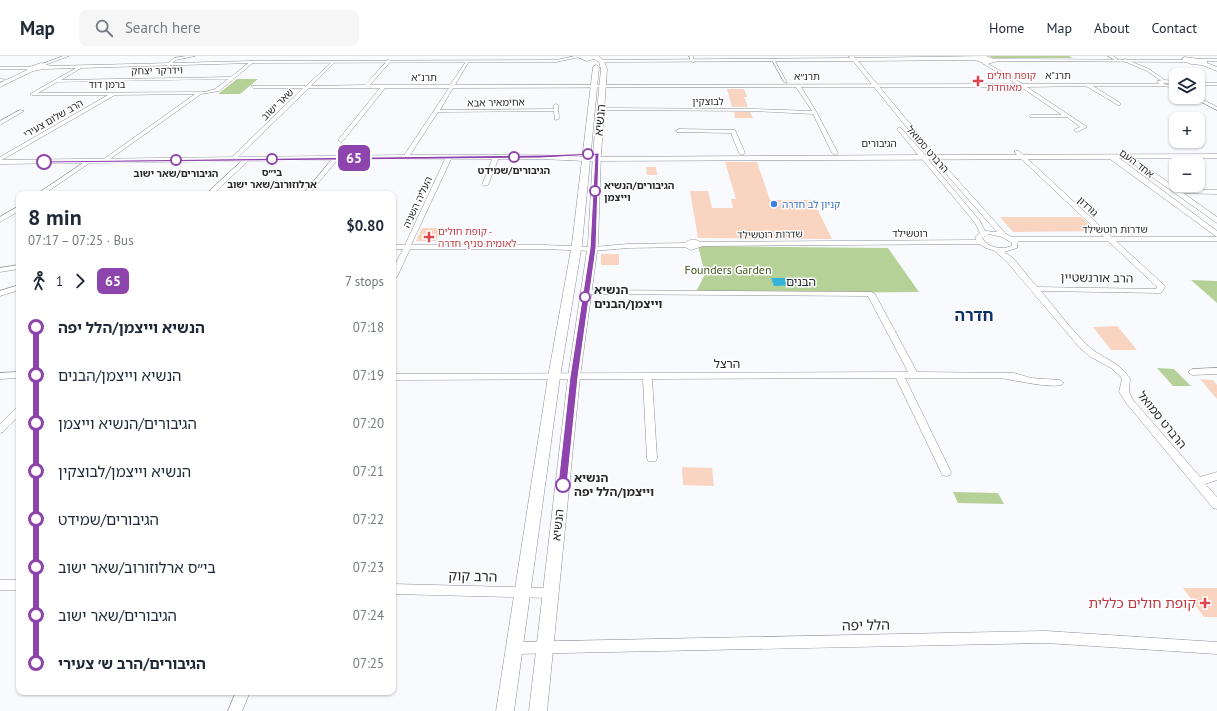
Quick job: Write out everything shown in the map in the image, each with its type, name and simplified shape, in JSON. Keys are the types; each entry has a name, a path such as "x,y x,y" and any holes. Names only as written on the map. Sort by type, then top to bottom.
{"main road":[{"path":"578,57 595,58"},
{"name":"הנשיא","path":"505,711 554,377 576,246 596,69 595,58"},
{"name":"הנשיא","path":"538,711 574,377 593,246 597,156 602,109 604,69 595,58"},
{"path":"1186,58 1201,62 1217,71"}],"street":[{"path":"0,56 5,56"},
{"path":"0,68 29,69 44,66 67,56"},
{"path":"168,65 175,59 193,56"},
{"path":"1110,56 1116,59"},
{"path":"44,66 79,68 252,62 326,62 332,59 389,62 466,59 474,61 556,61 578,57"},
{"path":"595,58 752,58 773,61 981,58 994,61 1186,58"},
{"path":"981,58 1084,127 1077,130"},
{"path":"994,61 1186,58"},
{"name":"שאר ישוב","path":"233,159 308,87 332,59"},
{"path":"406,157 438,112 466,59"},
{"name":"הרברט סמואל","path":"850,59 865,84 871,88"},
{"name":"הרברט סמואל","path":"850,59 871,88 1004,235"},
{"path":"1124,60 1148,70 1162,82 1169,85"},
{"path":"1201,62 1217,60"},
{"path":"773,61 786,82"},
{"path":"994,61 1020,84"},
{"path":"232,78 252,62"},
{"path":"367,86 389,62"},
{"name":"ברמן דוד","path":"79,68 32,94 200,93 216,90 232,78"},
{"path":"0,85 29,69"},
{"name":"וידרקר יצחק","path":"56,81 232,78"},
{"path":"0,80 9,80"},
{"path":"1162,82 1169,82"},
{"name":"תרנ\"א","path":"1020,84 1162,82"},
{"name":"תרנ\"א","path":"1020,84 1162,82"},
{"path":"1205,83 1217,83"},
{"name":"תרנ״א","path":"594,85 865,84"},
{"path":"871,88 1020,84"},
{"path":"1086,84 1118,104"},
{"name":"תרנ\"א","path":"253,87 594,85"},
{"path":"797,85 815,113 835,153"},
{"path":"341,140 384,86"},
{"name":"הרב שלום צעירי","path":"0,161 114,93"},
{"path":"104,161 200,93"},
{"path":"1205,103 1217,109"},
{"name":"אחימאיר אבא","path":"438,112 556,107 557,119"},
{"name":"לבוצקין","path":"602,109 754,110 815,113"},
{"path":"0,123 22,111"},
{"path":"1032,116 1067,116"},
{"name":"הרברט סמואל","path":"895,122 978,222 983,233"},
{"path":"679,131 733,130 742,153"},
{"name":"הגיבורים","path":"0,161 88,162 406,157 1020,155 1217,151"},
{"name":"הגיבורים","path":"597,156 742,153 922,155"},
{"name":"הגיבורים","path":"1112,154 1127,156 1214,156"},
{"name":"אחד העם","path":"1112,154 1217,235"},
{"name":"גורדון","path":"1020,155 1161,287 1158,291"},
{"name":"אחד העם","path":"1127,156 1169,186"},
{"path":"1214,156 1217,160"},
{"name":"העליה השניה","path":"396,271 449,157"},
{"path":"485,185 496,157"},
{"path":"308,191 336,158"},
{"path":"212,191 247,159"},
{"path":"44,191 88,162"},
{"name":"אחד העם","path":"1177,192 1217,221"},
{"path":"1205,192 1217,192"},
{"path":"0,220 16,211"},
{"path":"981,242 978,236 983,233 1004,235 1013,239 1016,245 1012,249 996,249"},
{"name":"שדרות רוטשילד","path":"1013,239 1217,239"},
{"name":"שדרות רוטשילד","path":"593,246 687,245 689,242 693,241 700,244 840,243"},
{"name":"הרברט סמואל","path":"981,242 996,249 1010,260 1086,349 1114,366 1123,374 1126,379 1124,392 1130,402 1217,505"},
{"name":"רוטשילד","path":"840,243 981,242"},
{"path":"396,247 593,246"},
{"path":"0,270 16,267"},
{"path":"0,294 16,288"},
{"name":"הרב אורנשטיין","path":"1035,289 1158,291"},
{"name":"הבנים","path":"586,292 871,294 914,376"},
{"path":"1192,372 1217,371"},
{"path":"0,376 16,375"},
{"name":"הרצל","path":"396,377 1006,375 1032,381 1060,383"},
{"path":"899,376 946,472"},
{"path":"647,377 652,458"},
{"path":"0,430 16,413"},
{"path":"1197,482 1217,476"},
{"path":"0,586 16,584"},
{"name":"הרב קוק","path":"396,588 551,593"},
{"name":"הלל יפה","path":"515,648 1046,637 1217,648"},
{"path":"235,711 242,695"}],"green space":[{"path":"989,56 1069,56 1073,58 993,58"},
{"path":"237,79 258,79 240,94 218,94"},
{"name":"Founders Garden","path":"698,246 888,248 919,292 695,294 705,274"},
{"path":"1191,280 1217,281 1217,303"},
{"path":"1157,368 1174,369 1191,386 1173,386"},
{"path":"953,492 998,493 1004,504 958,503"}],"water":[{"path":"771,278 795,278 799,285 774,286"}],"building":[{"path":"727,89 744,89 747,97 744,97 748,107 732,107"},
{"path":"734,112 750,112 753,118 735,118"},
{"name":"קניון לב חדרה","path":"725,162 757,162 770,200 813,200 832,239 698,238 690,191 708,191 712,208 733,208 731,199 736,199"},
{"path":"646,167 656,167 657,175 647,175"},
{"path":"1000,217 1081,217 1096,231 1013,232"},
{"name":"קופת חולים - לאומית סניף חדרה","path":"422,228 441,228 436,241 416,241"},
{"path":"601,254 619,254 619,265 601,265"},
{"path":"1117,326 1137,350 1111,350 1093,327"},
{"path":"1200,379 1213,380 1217,385 1217,399"},
{"path":"682,467 712,468 714,486 683,485"},
{"name":"קופת חולים כללית","path":"1183,588 1217,588 1217,617 1204,617"}],"bus line":[{"name":"65","path":"44,162 541,157 561,154 597,154 593,248 574,377 563,485"}],"place":[{"name":"קופת חולים מאוחדת","path":"978,81"},
{"name":"הגיבורים/שמידט","path":"514,157"},
{"name":"בי״ס ארלוזורוב/שאר ישוב","path":"272,159"},
{"name":"הגיבורים/שאר ישוב","path":"176,160"},
{"name":"הגיבורים/הנשיא וייצמן","path":"595,191"},
{"name":"קניון לב חדרה","path":"774,204"},
{"name":"קופת חולים - לאומית סניף חדרה","path":"429,237"},
{"name":"הנשיא וייצמן/הבנים","path":"585,297"},
{"name":"הנשיא וייצמן/הלל יפה","path":"563,485"},
{"name":"קופת חולים כללית","path":"1205,603"}],"district":[{"name":"חדרה","path":"974,315"}]}
